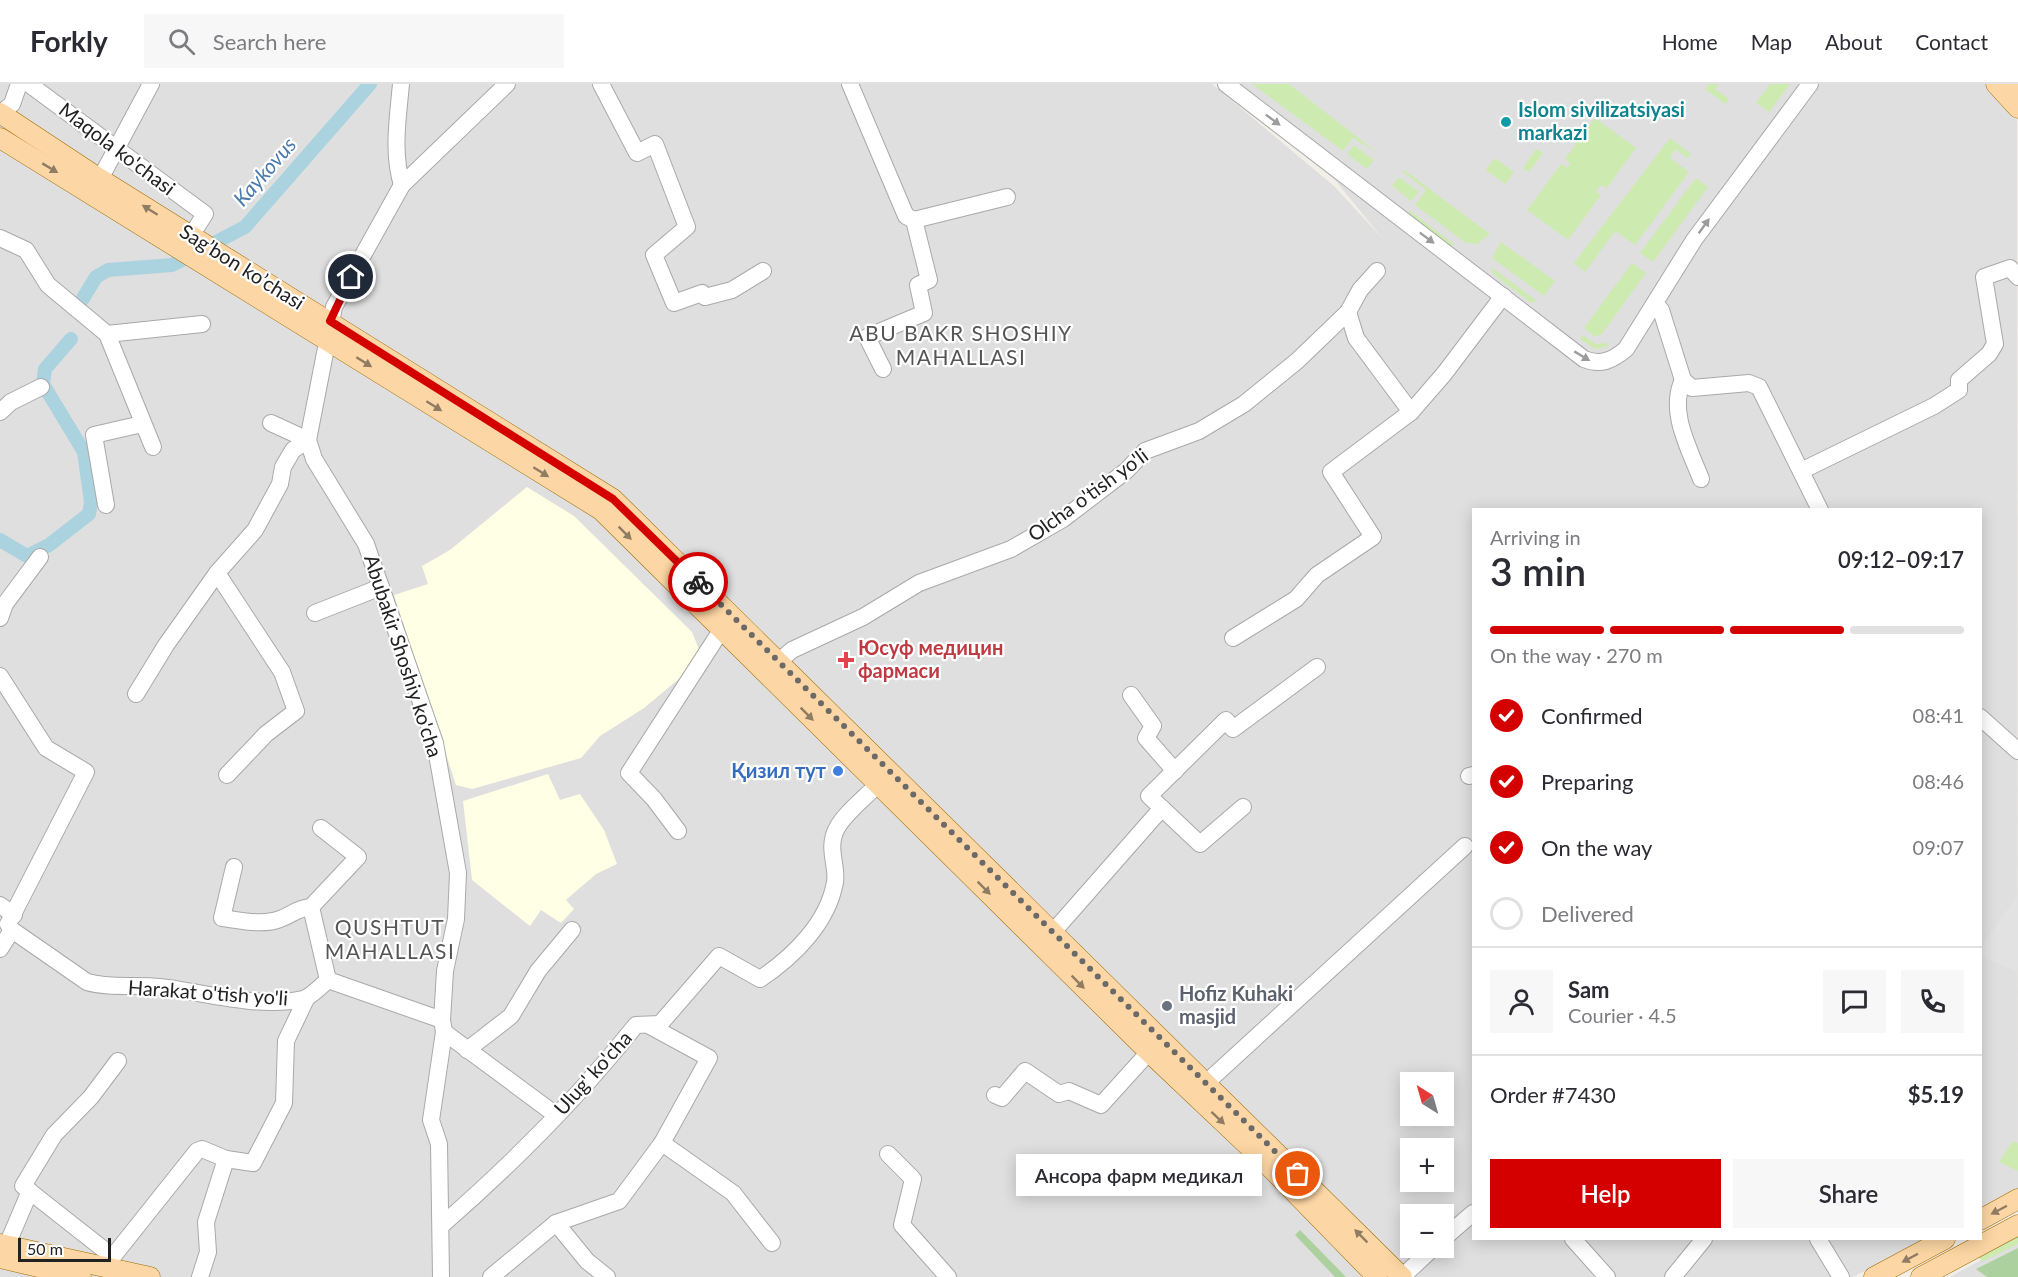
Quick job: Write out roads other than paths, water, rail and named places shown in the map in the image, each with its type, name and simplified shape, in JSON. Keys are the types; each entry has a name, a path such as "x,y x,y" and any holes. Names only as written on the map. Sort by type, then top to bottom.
{"main road":[{"path":"1996,84 2018,108"},
{"name":"Sag’bon ko’chasi","path":"0,114 100,179 192,243 207,265 601,510 711,607 772,667 1149,1052 1263,1160 1305,1206 1377,1277"},
{"name":"Sag’bon ko’chasi","path":"0,138 192,243 226,257 613,499 711,607 722,629 772,667"},
{"name":"Sag’bon ko’chasi","path":"875,773 1053,932 1402,1277"},
{"path":"1982,1219 2018,1199"},
{"path":"1921,1277 2018,1225"},
{"path":"1875,1277 1943,1240"},
{"path":"2,1249 108,1261 150,1277"},
{"path":"2,1249 81,1277"}],"street":[{"path":"0,114 12,104 19,84"},
{"name":"Maqola ko'chasi","path":"29,84 205,214 192,243"},
{"path":"100,179 151,84"},
{"path":"401,84 397,134 398,171 402,185"},
{"path":"136,694 166,645 217,573 255,530 280,484 283,467 294,450 308,440 334,307 402,185 507,84"},
{"path":"602,84 637,153 655,144 687,227 654,255 674,303 702,293 705,297 732,290 763,271"},
{"path":"850,84 906,216 914,220 1007,197"},
{"path":"1226,84 1584,359 1595,362 1614,359 1626,348 1694,240 1810,84"},
{"path":"884,369 867,337 925,312 918,285 929,280 914,220"},
{"path":"0,238 26,250 48,285 107,334 153,447"},
{"path":"1801,471 1934,406 1959,390 1959,380 1989,354 1995,344 1984,277 2010,268 2018,278"},
{"name":"Olcha o'tish yo'li","path":"772,667 811,640 863,617 919,583 1011,549 1042,531 1126,471 1144,451 1199,431 1244,404 1297,361 1348,312 1360,290 1377,271"},
{"path":"1233,638 1296,598 1317,575 1373,537 1331,472 1411,412 1444,374 1503,296"},
{"path":"1655,304 1661,310 1683,380 1692,388 1749,383 1759,387 1819,508"},
{"path":"1348,312 1356,338 1411,412"},
{"path":"107,334 202,324"},
{"path":"1683,380 1677,394 1683,432 1701,479"},
{"path":"0,412 11,402 40,387"},
{"path":"271,423 308,440"},
{"path":"105,505 94,435 142,424"},
{"name":"Abubakir Shoshiy ko'cha","path":"308,440 314,459 366,544 381,587 435,743 458,873 456,919 445,971 443,1026 431,1120 439,1144 442,1225 438,1252 441,1277"},
{"path":"0,618 5,604 40,557"},
{"path":"217,573 282,672 296,711 266,734 226,775"},
{"path":"315,613 381,587"},
{"path":"678,831 654,799 629,773 722,629"},
{"path":"1243,807 1200,843 1149,796 1226,720 1233,729 1317,667"},
{"path":"0,676 46,748 86,772 0,949"},
{"path":"1131,694 1153,726 1146,738 1175,771"},
{"path":"1982,719 2018,751"},
{"name":"Ulug' ko'cha","path":"442,1225 500,1174 603,1066 636,1025 660,1024 719,956 741,971 760,979 782,964 808,937 824,911 835,881 830,856 837,828 875,773"},
{"path":"1053,932 1162,808"},
{"path":"234,867 222,918 250,922 279,920 298,908 310,908 358,857 321,828"},
{"path":"1206,1083 1465,846"},
{"name":"Harakat o'tish yo'li","path":"0,905 13,923 87,982 101,987 159,987 216,997 282,1002 306,999 328,980"},
{"path":"310,908 328,980 443,1026 467,1050 556,1115"},
{"path":"467,1050 511,1016 538,971 572,930"},
{"path":"118,1061 91,1097 54,1135 23,1186 108,1261 197,1151 202,1149 226,1159 253,1163 284,1103 286,1041 306,999"},
{"path":"491,1277 516,1253 556,1223 619,1201 662,1143 709,1058 650,1026"},
{"path":"995,1095 1002,1098 1025,1071 1059,1094 1069,1091 1101,1105 1149,1052"},
{"path":"662,1143 733,1193 772,1243"},
{"path":"888,1154 913,1179 902,1225 948,1277"},
{"path":"200,1277 208,1252 206,1222 226,1159"},
{"path":"2,1249 30,1191"},
{"path":"1454,1229 1472,1214"},
{"path":"556,1223 587,1261 607,1277"},
{"path":"1574,1240 1607,1277"},
{"path":"1673,1277 1703,1240"},
{"path":"1819,1240 1841,1277"},
{"path":"1402,1277 1422,1258"}],"waterway":[{"name":"Kaykovus","path":"82,300 96,277 108,270 172,265 245,227 370,84"},
{"name":"Kaykovus","path":"0,540 27,556 49,545 89,514 91,502 84,452 43,384 45,369 71,339"}],"place":[{"name":"Islom sivilizatsiyasi markazi","path":"1506,122"},
{"name":"Юсуф медицин фармаси","path":"846,660"},
{"name":"Қизил тут","path":"838,771"},
{"name":"Hofiz Kuhaki masjid","path":"1167,1006"},
{"name":"Ансора фарм медикал","path":"1298,1174"}],"district":[{"name":"ABU BAKR SHOSHIY MAHALLASI","path":"961,346"},
{"name":"QUSHTUT MAHALLASI","path":"390,940"}]}
